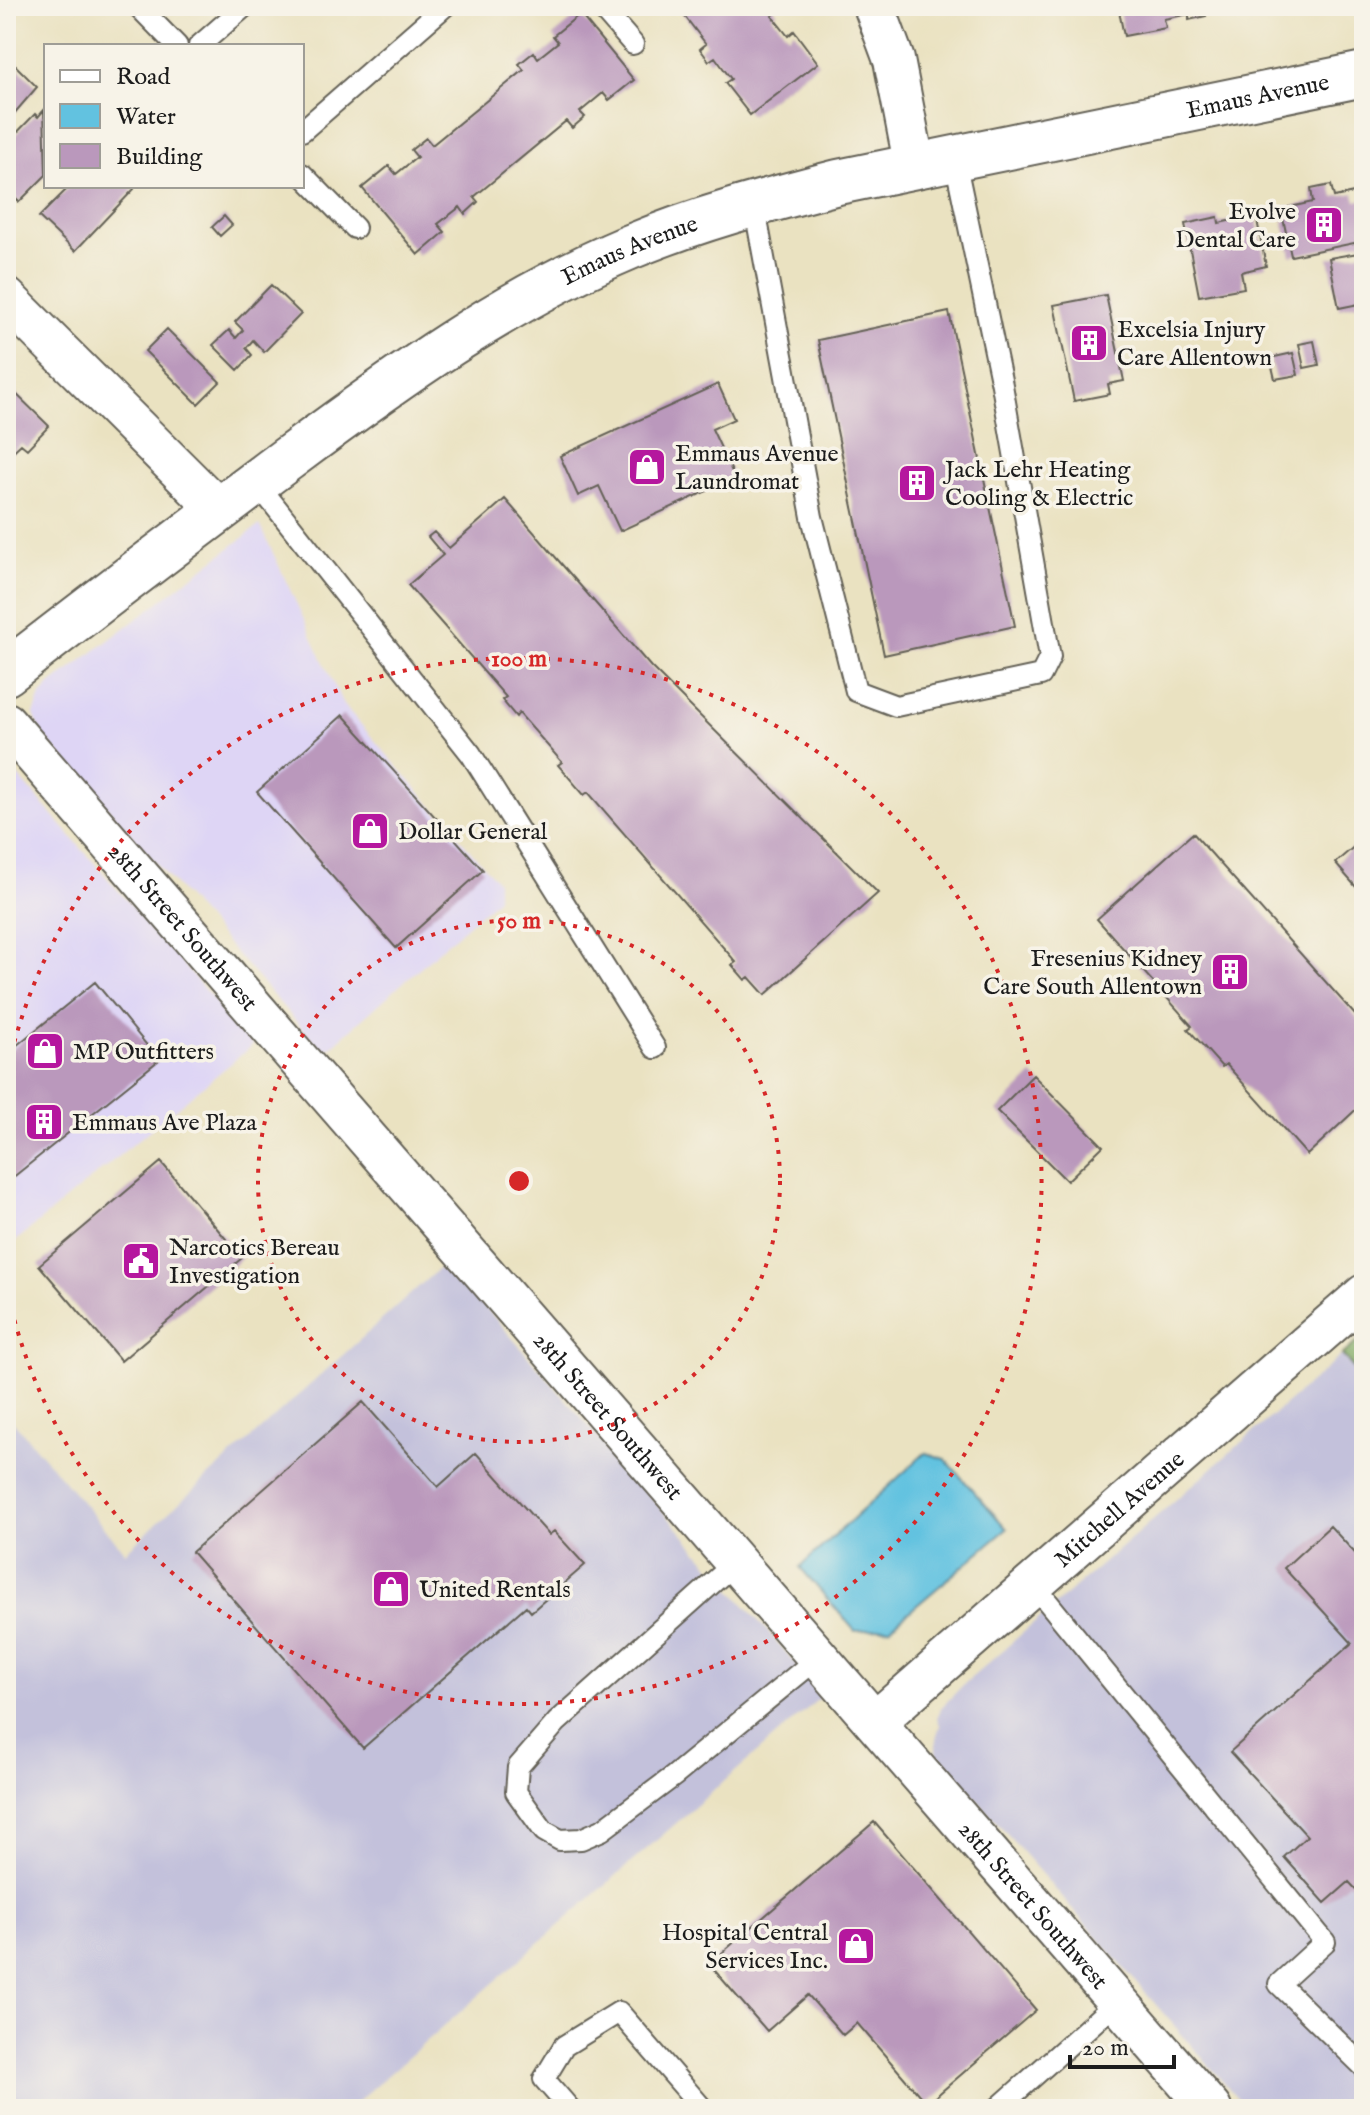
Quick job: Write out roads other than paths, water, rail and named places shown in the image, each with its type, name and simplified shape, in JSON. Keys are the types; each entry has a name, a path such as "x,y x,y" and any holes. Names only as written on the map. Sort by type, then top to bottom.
{"main road":[{"name":"Emaus Avenue","path":"6,673 218,509 385,387 540,290 631,247 754,204 838,182 1364,74"}],"street":[{"path":"874,6 935,164"},
{"path":"6,298 218,509"},
{"name":"28th Street Southwest","path":"6,723 1211,2109"},
{"name":"Mitchell Avenue","path":"875,1722 1364,1295"}],"lane":[{"path":"138,6 175,44"},
{"path":"201,44 245,6"},
{"path":"304,129 445,6"},
{"path":"600,6 633,44"},
{"path":"754,204 812,517 856,691 896,706 1041,675 1050,657 1002,385 935,164"},
{"path":"304,176 355,228"},
{"path":"256,482 471,754 655,1048"},
{"path":"736,1562 557,1722 518,1767 516,1792 544,1831 560,1840 581,1839 621,1818 819,1657"},
{"path":"1033,1584 1325,1942 1279,1984 1364,2067"},
{"path":"997,2109 1118,2001"},
{"path":"570,2109 544,2079 564,2046 619,2012 703,2109"}],"water":[{"path":"925,1453 945,1459 1007,1529 890,1628 855,1631 800,1567"}],"place":[{"name":"Evolve Dental Care","path":"1324,225"},
{"name":"Excelsia Injury Care Allentown","path":"1089,343"},
{"name":"Emmaus Avenue Laundromat","path":"647,467"},
{"name":"Jack Lehr Heating Cooling & Electric","path":"917,483"},
{"name":"Dollar General","path":"370,831"},
{"name":"Fresenius Kidney Care South Allentown","path":"1230,972"},
{"name":"MP Outfitters","path":"45,1051"},
{"name":"Emmaus Ave Plaza","path":"44,1122"},
{"name":"Narcotics Bereau Investigation","path":"141,1261"},
{"name":"United Rentals","path":"391,1589"},
{"name":"Hospital Central Services Inc.","path":"856,1946"}]}
